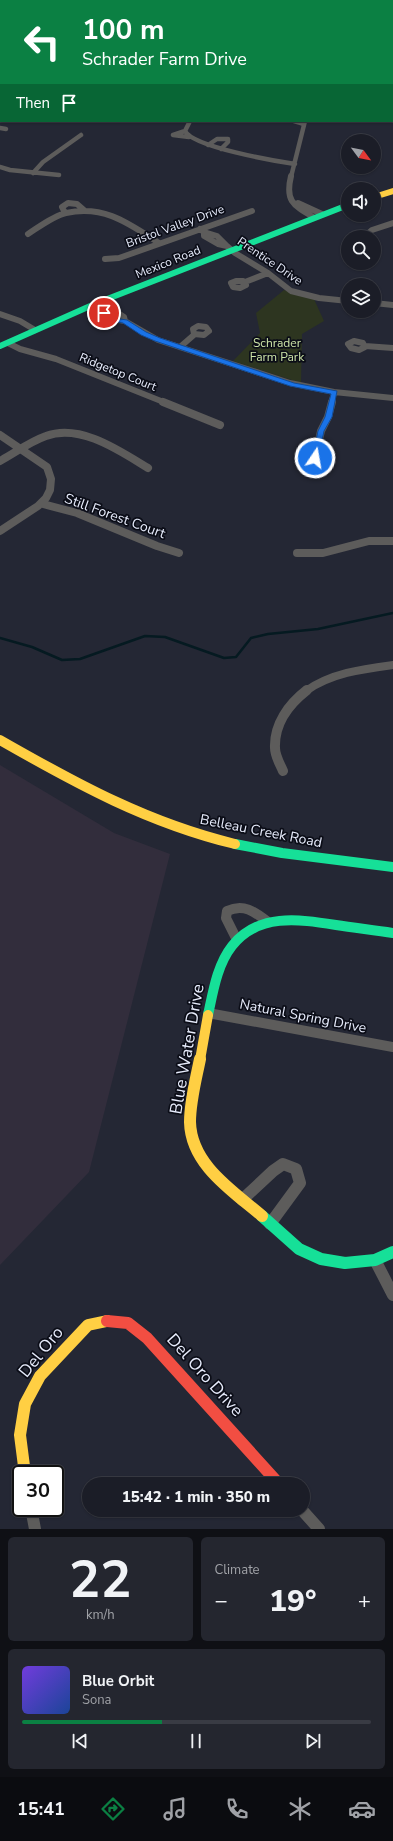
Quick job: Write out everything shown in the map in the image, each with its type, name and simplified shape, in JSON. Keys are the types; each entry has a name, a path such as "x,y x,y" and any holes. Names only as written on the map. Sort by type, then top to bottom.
{"main road":[{"path":"381,195 393,191"},
{"name":"Mexico Road","path":"4,345 35,330 101,306 229,248 341,207"},
{"name":"Belleau Creek Road","path":"0,740 117,803 174,827 223,841 262,849 393,867"},
{"name":"Blue Water Drive","path":"393,933 380,933 303,920 285,920 268,922 236,938 224,956 217,973 208,1013 190,1112 191,1133 198,1154 209,1170 299,1249 321,1259 345,1263 375,1260 393,1252"},
{"name":"Del Oro Drive","path":"88,1325 102,1321 128,1323 147,1338 273,1477"},
{"name":"Del Oro","path":"24,1465 20,1435 25,1404 40,1376 88,1325"}],"street":[{"path":"189,122 185,130 173,135 179,137 190,136"},
{"path":"305,122 288,189 291,200 294,202 295,206 317,216"},
{"path":"185,130 197,141 208,145 264,160 294,164"},
{"path":"33,173 44,162 71,145 81,135"},
{"path":"208,145 217,139 228,139 228,142 221,149"},
{"path":"0,167 33,173 59,175"},
{"path":"294,202 304,205 317,216"},
{"path":"65,213 62,207 68,203 77,204 85,211"},
{"path":"28,234 65,213 85,211 103,212 118,217 159,243"},
{"name":"Bristol Valley Drive","path":"105,259 119,258 159,243 202,230 252,211"},
{"path":"372,230 393,223"},
{"name":"Prentice Drive","path":"202,230 204,236 229,248 268,273 283,286 299,294 341,300"},
{"path":"244,282 268,273"},
{"path":"381,304 393,305"},
{"path":"101,306 104,313 118,320 125,321 144,333 180,347 292,385 334,393 393,398"},
{"path":"0,314 35,330"},
{"path":"180,347 196,334"},
{"name":"Ridgetop Court","path":"4,345 56,359 220,425"},
{"path":"365,346 393,348"},
{"path":"315,458 321,431 328,417 334,393"},
{"path":"0,461 52,433 79,434 131,457 148,468"},
{"path":"0,435 47,467 52,484 50,493 43,504 0,531"},
{"name":"Still Forest Court","path":"43,504 77,513 157,546 179,553"},
{"path":"298,553 323,553 369,541 393,541"},
{"path":"283,771 275,749 276,731 284,713 298,698 312,687 332,677 393,665"},
{"path":"236,938 226,918 227,911 234,906 241,906 268,922"},
{"name":"Natural Spring Drive","path":"208,1013 393,1047"},
{"path":"242,1200 273,1171 283,1164 296,1169 300,1183 270,1224"},
{"path":"375,1260 393,1295"},
{"path":"32,1517 34,1529"},
{"path":"309,1517 320,1529"}],"shaded area":[{"path":"0,765 114,833 170,854 89,1172 0,1265"}],"green space":[{"name":"Schrader Farm Park","path":"284,290 314,299 324,321 302,334 301,383 233,361 260,333 256,313"}],"waterway":[{"path":"0,638 32,647 62,660 80,659 145,636 165,637 224,658 236,657 251,638 268,634 318,629 393,613"}],"traffic: fast":[{"path":"0,346 97,303 341,208"},
{"path":"235,844 282,853 393,867"},
{"path":"208,1015 212,995 223,961 231,947 241,936 255,927 273,922 295,919 393,933"},
{"path":"262,1216 299,1249 321,1259 345,1263 375,1260 393,1252"}],"traffic: slow":[{"path":"381,195 393,191"},
{"path":"0,740 56,772 143,815 204,836 235,844"},
{"path":"208,1015 191,1105 190,1123 192,1137 198,1152 209,1170 262,1216"},
{"path":"24,1465 20,1435 25,1404 40,1376 88,1325 107,1321"}],"traffic: jam":[{"path":"107,1321 128,1323 147,1338 273,1477"}],"route":[{"path":"104,313 118,320 125,321 158,340 292,385 334,393 328,417 321,431 315,458"}]}
